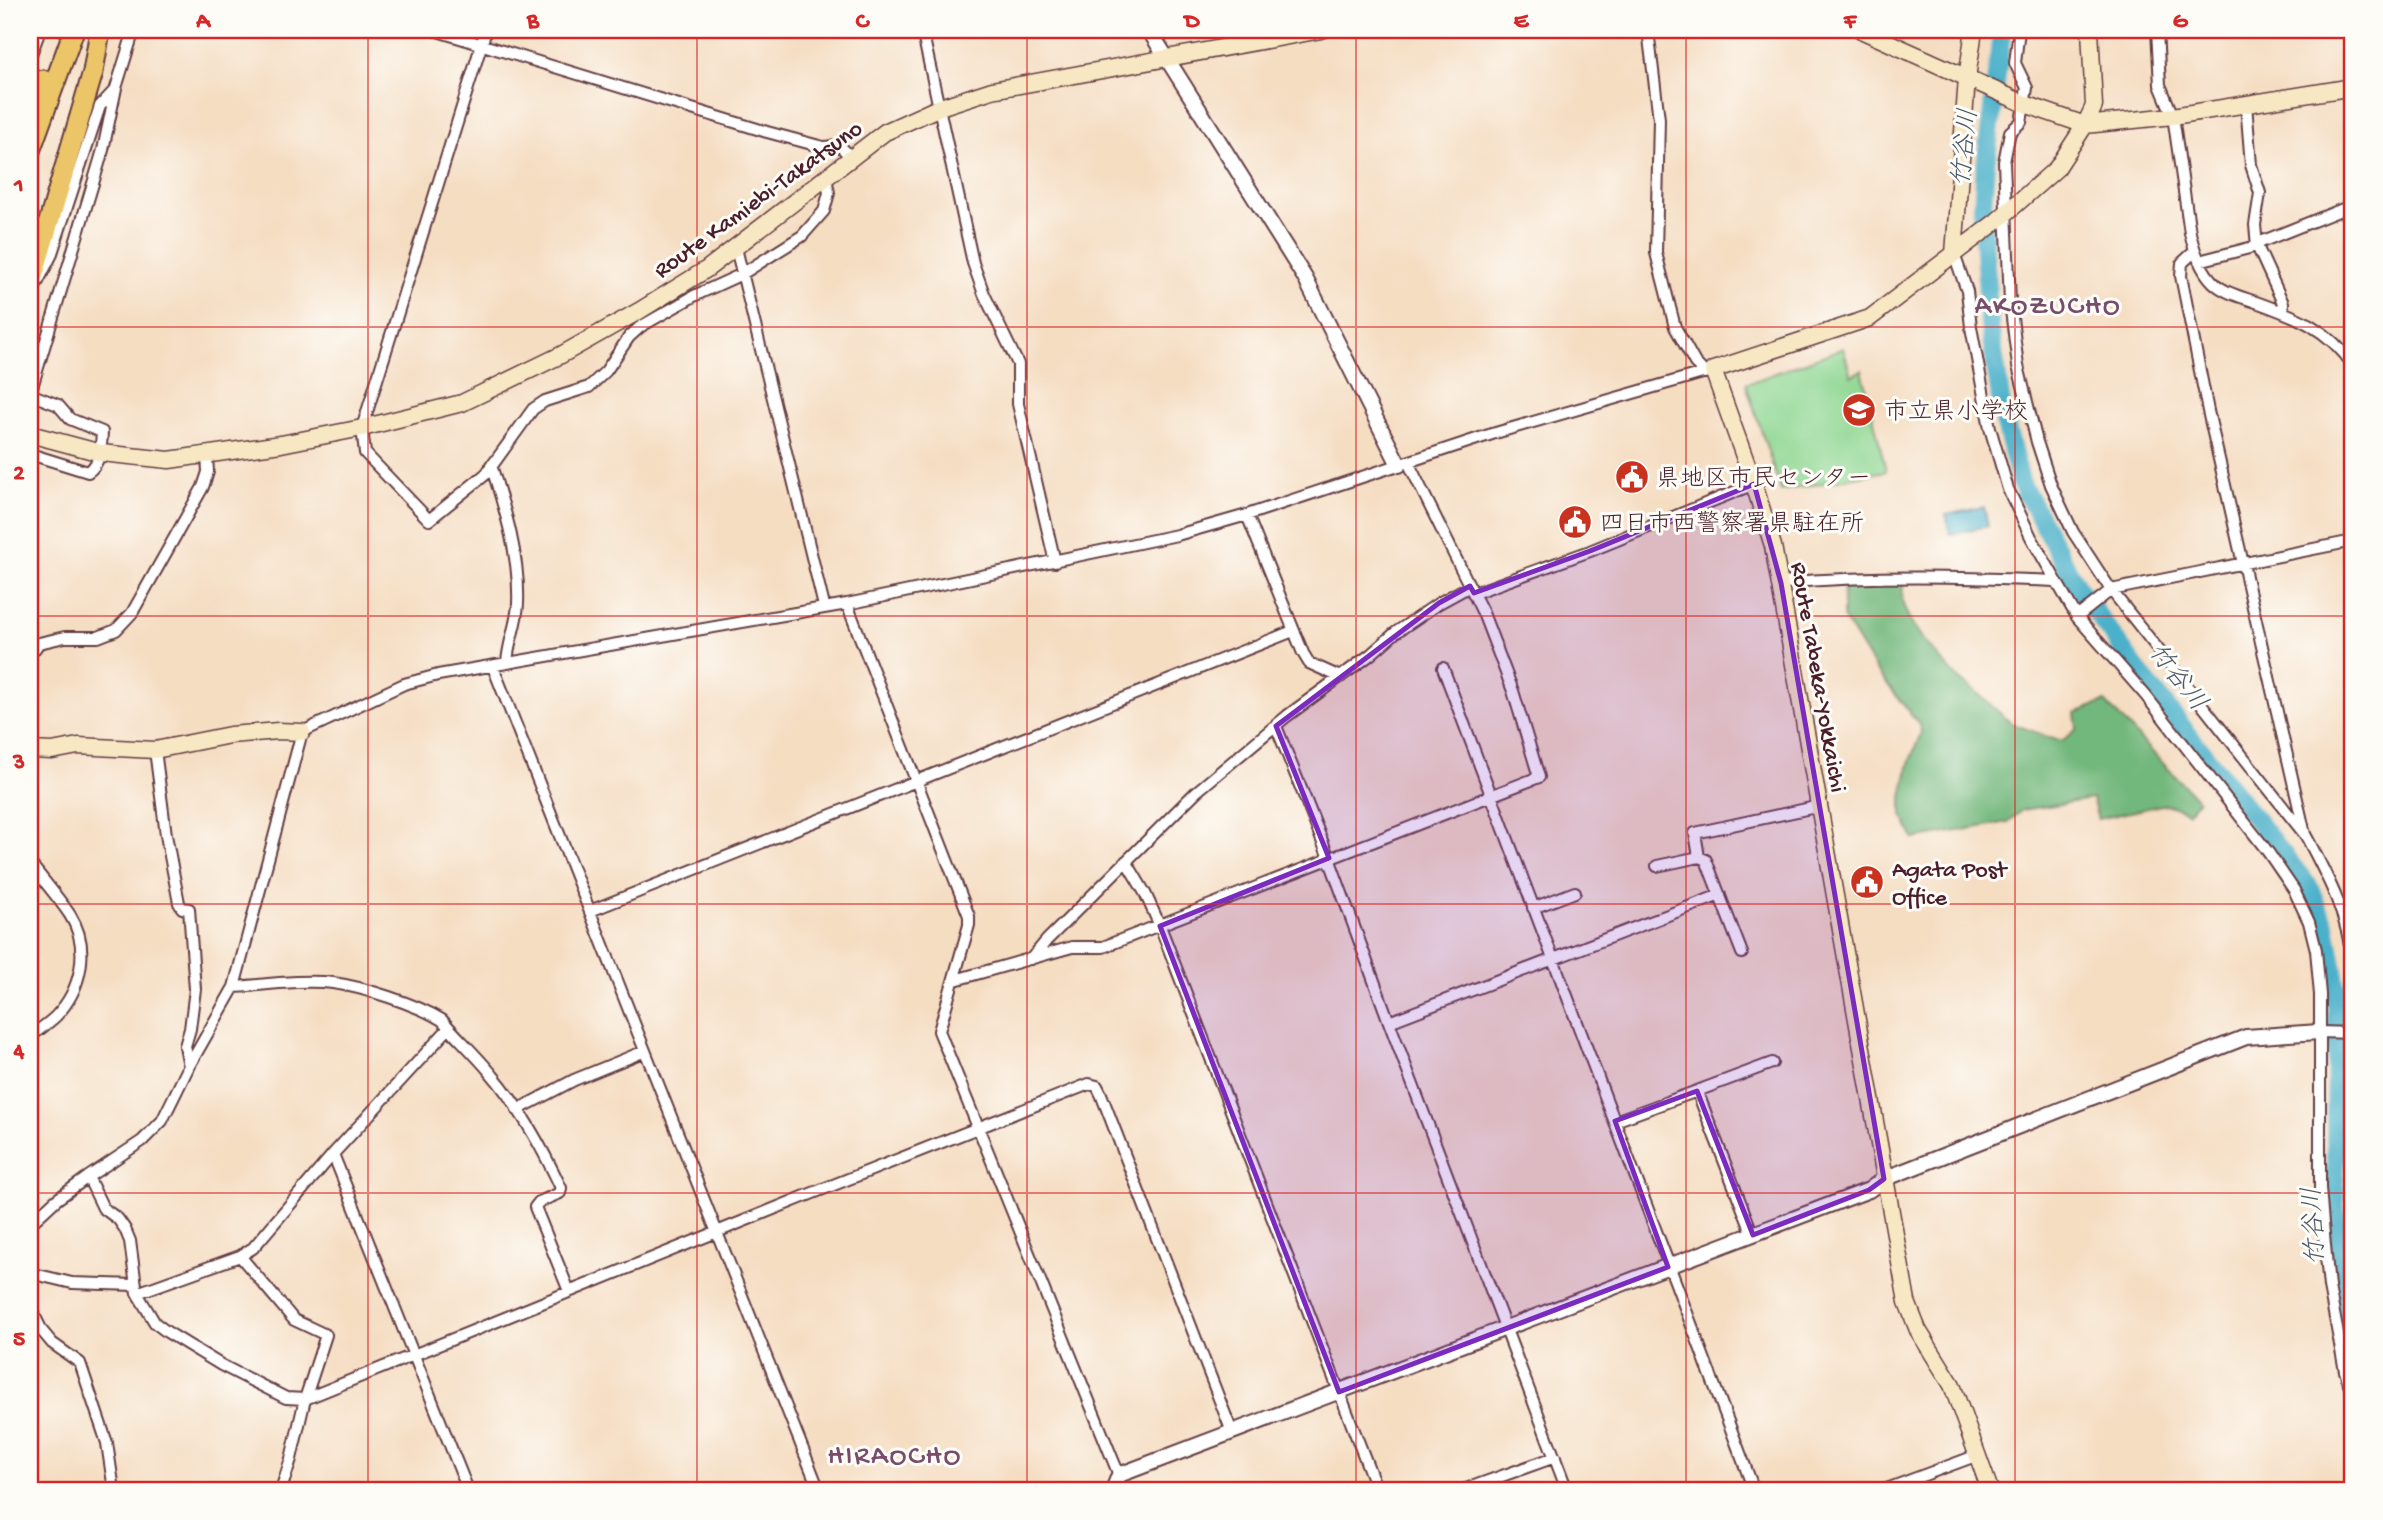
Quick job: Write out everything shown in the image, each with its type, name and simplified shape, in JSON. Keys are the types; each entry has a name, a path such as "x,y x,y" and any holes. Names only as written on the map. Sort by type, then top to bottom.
{"highway":[{"path":"30,112 63,30"},
{"path":"30,152 74,30"},
{"path":"30,286 93,72 100,30"}],"main road":[{"name":"Route Kamiebi-Takatsuno","path":"30,434 101,453 169,460 281,444 362,428 462,403 561,355 707,270 885,132 940,107 992,90 1321,30"},
{"path":"1861,30 2023,104 2085,125 2173,116 2353,87"},
{"path":"1959,251 1974,30"},
{"path":"1709,371 1870,318 2001,218 2057,168 2085,125 2094,106 2091,30"},
{"name":"Route Tabeka-Yokkaichi","path":"1709,371 1754,484 1773,546 1907,1302 1918,1330 1952,1385 1990,1490"},
{"path":"30,750 52,751 78,746 155,750 230,735 302,732"}],"street":[{"path":"30,57 40,30"},
{"path":"30,454 88,472 94,467 101,453 102,432 70,419 58,405 30,394 103,150 116,88 134,30"},
{"path":"434,30 767,132 824,147 840,146 851,157"},
{"path":"486,30 362,428 365,453 429,520 486,474 533,409 545,401 589,387 606,371 629,337 640,327 694,296 742,274 781,251 813,225 824,211 829,193 826,178"},
{"path":"922,30 973,263 984,294 1018,364 1018,404 1055,562"},
{"path":"955,980 1072,947 1103,947 1539,777 1513,691 1472,589 1305,278 1149,30"},
{"path":"1647,30 1659,119 1656,253 1675,327 1695,363 1709,371"},
{"path":"2019,30 2015,63 2028,88 2021,122 2008,137 2001,218 2018,366 2051,485 2073,533 2111,590 2306,836 2330,880 2345,916 2353,968"},
{"path":"2157,30 2160,85 2173,116 2180,175 2197,256 2208,276 2220,287 2283,311 2324,333 2353,366"},
{"path":"30,297 51,256 100,106 116,88"},
{"path":"2246,104 2252,165 2260,193 2255,225 2257,245 2283,303 2283,311"},
{"path":"2306,836 2242,564 2180,276 2182,262 2197,256 2257,245 2353,205"},
{"path":"736,248 824,606"},
{"path":"1959,251 1990,428 2008,489 2055,581 2269,852 2294,890 2309,922 2316,950 2322,1032 2320,1188 2323,1224 2329,1287 2345,1371 2353,1396"},
{"path":"30,1224 56,1200 142,1141 162,1121 189,1066 234,987 302,732 404,684 438,675 847,604 1177,535 1247,515 1492,434 1709,371"},
{"path":"30,655 39,643 65,637 97,637 116,630 132,613 203,486 208,472 207,455"},
{"path":"492,465 516,567 518,606 507,663"},
{"path":"1031,959 1196,792 1395,632 1439,603 1472,589 1590,551 1754,484"},
{"path":"1247,515 1293,631 1309,663 1340,677"},
{"path":"2080,615 2111,590 2353,541"},
{"path":"1780,583 1838,578 1938,576 2055,581"},
{"path":"847,604 969,916 955,980 939,1031 1119,1475 1113,1490"},
{"path":"590,911 1293,631"},
{"path":"493,667 819,1490"},
{"path":"1443,668 1754,1490"},
{"path":"1276,726 1329,858 1567,1490"},
{"path":"155,750 166,835 179,903 182,908 189,909 195,989 185,1046 189,1066"},
{"path":"1699,857 1695,833 1821,806"},
{"path":"1657,866 1699,857 1706,860 1742,953"},
{"path":"1126,861 1160,926 1377,1490"},
{"path":"30,863 71,917 81,949 81,970 72,995 56,1016 30,1037"},
{"path":"1533,908 1575,892"},
{"path":"1389,1022 1720,895"},
{"path":"234,987 333,983 386,997 432,1014 449,1028 491,1074 517,1110 546,1156 561,1188 559,1193 538,1202 535,1207 569,1291"},
{"path":"30,1273 72,1283 136,1289 240,1256 253,1248 264,1236 333,1154 449,1028"},
{"path":"1119,1475 1869,1190 1884,1179 2246,1037 2322,1032 2352,1033"},
{"path":"517,1110 574,1080 645,1051"},
{"path":"1615,1121 1772,1063"},
{"path":"88,1177 103,1208 118,1219 125,1229 130,1241 136,1289 155,1323 221,1364 286,1398 305,1399 1089,1084 1097,1086 1232,1432"},
{"path":"1697,1091 1753,1234"},
{"path":"333,1154 468,1490"},
{"path":"240,1256 294,1320 326,1335 305,1399 281,1490"},
{"path":"30,1291 34,1315 42,1332 52,1343 80,1363 107,1443 114,1490"},
{"path":"1884,1490 1978,1455"},
{"path":"1462,1490 1555,1457"}],"highlighted area":[{"path":"1754,484 1781,583 1884,1179 1869,1190 1753,1235 1697,1091 1615,1121 1668,1267 1339,1392 1160,926 1329,858 1276,726 1439,603 1470,586 1474,593 1590,551"}],"green space":[{"path":"1843,348 1851,376 1862,370 1886,471 1781,491 1746,384"},
{"path":"1844,580 1903,583 1902,600 1905,610 1926,643 1960,681 2011,723 2056,740 2063,740 2077,729 2075,713 2105,702 2198,800 2188,812 2166,804 2098,819 2092,799 2022,810 2008,822 1914,839 1902,815 1902,797 1909,763 1921,733 1919,724 1877,672 1843,617"}],"water":[{"path":"1984,507 1988,526 1950,534 1946,515"}],"waterway":[{"name":"竹谷川","path":"2002,30 1982,215 1990,329 2003,415 2021,483 2076,585 2138,671 2309,887 2326,928 2337,990 2335,1201 2339,1270 2353,1344"}],"place":[{"name":"市立県小学校","path":"1859,410"},
{"name":"県地区市民センター","path":"1632,477"},
{"name":"四日市西警察署県駐在所","path":"1575,522"},
{"name":"Agata Post Office","path":"1867,882"}],"district":[{"name":"AKOZUCHO","path":"2048,303"},
{"name":"HIRAOCHO","path":"895,1453"}]}
